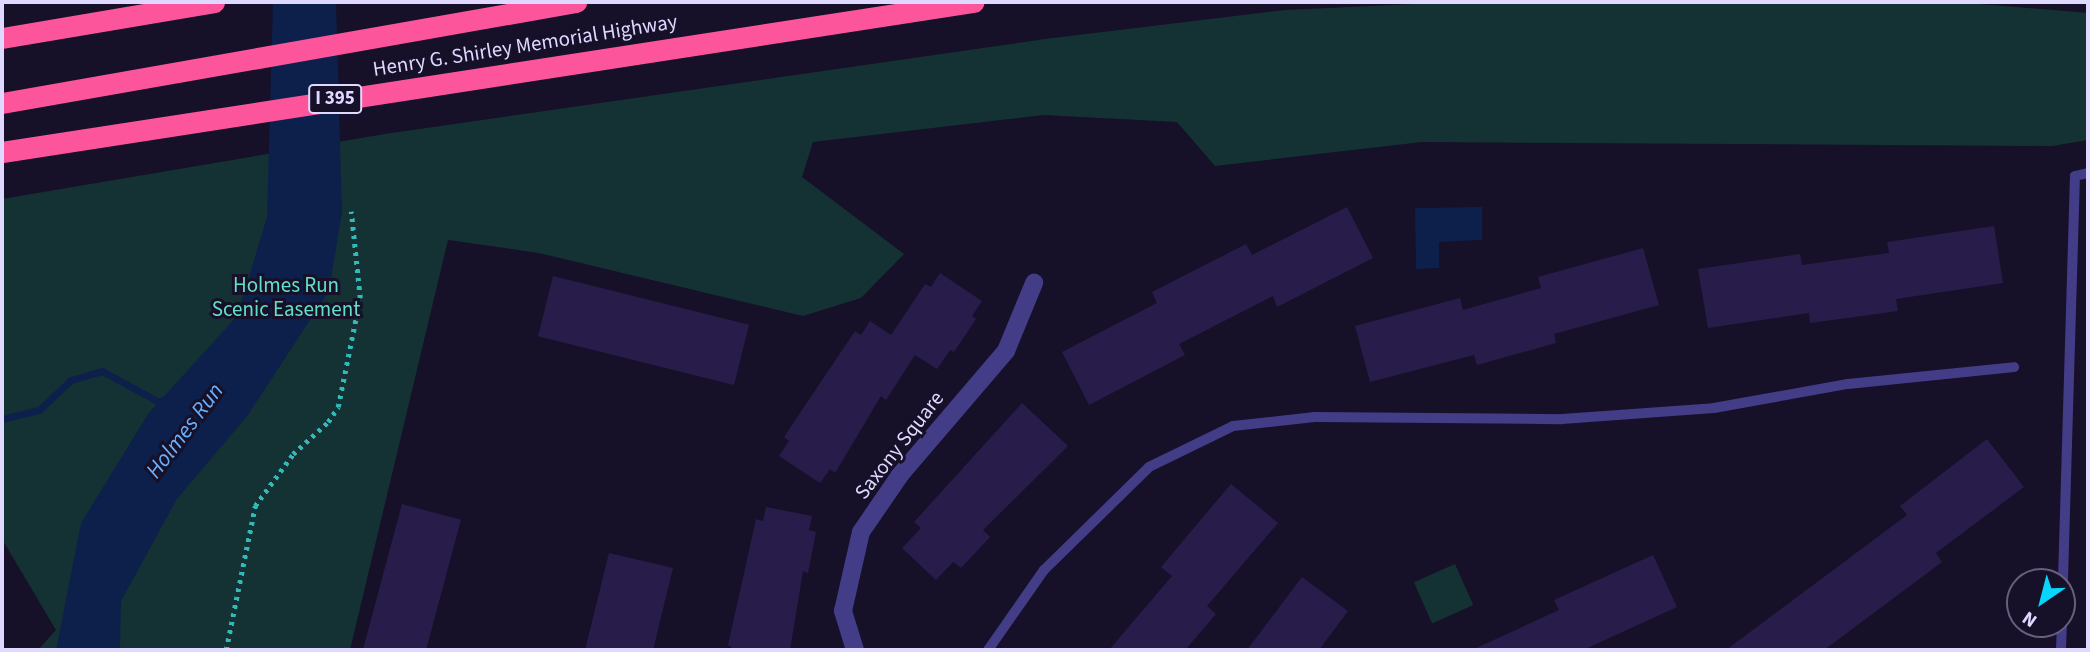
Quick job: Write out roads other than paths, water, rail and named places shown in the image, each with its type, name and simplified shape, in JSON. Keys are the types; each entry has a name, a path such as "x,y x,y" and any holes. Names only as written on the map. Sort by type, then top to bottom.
{"highway":[{"path":"2,38 214,2"},
{"path":"2,103 576,2"},
{"name":"Henry G. Shirley Memorial Highway","path":"2,152 973,2"}],"street":[{"name":"Saxony Square","path":"855,650 843,611 861,533 900,475 1006,351 1034,284"}],"lane":[{"path":"2063,568 2075,176 2088,173"},
{"path":"988,650 1044,570 1149,467 1233,426 1315,417 1562,419 1713,408 1848,384 2014,367"}],"water":[{"name":"Holmes Run","path":"273,2 336,2 342,212 329,291 248,415 177,499 121,601 120,650 56,650 81,523 148,414 237,316 267,217"},
{"path":"1482,207 1482,240 1439,242 1439,268 1416,269 1415,208"}],"waterway":[{"path":"2,419 39,410 71,380 102,371 159,402 167,398"}],"park label":[{"name":"Holmes Run Scenic Easement","path":"286,297"}]}
